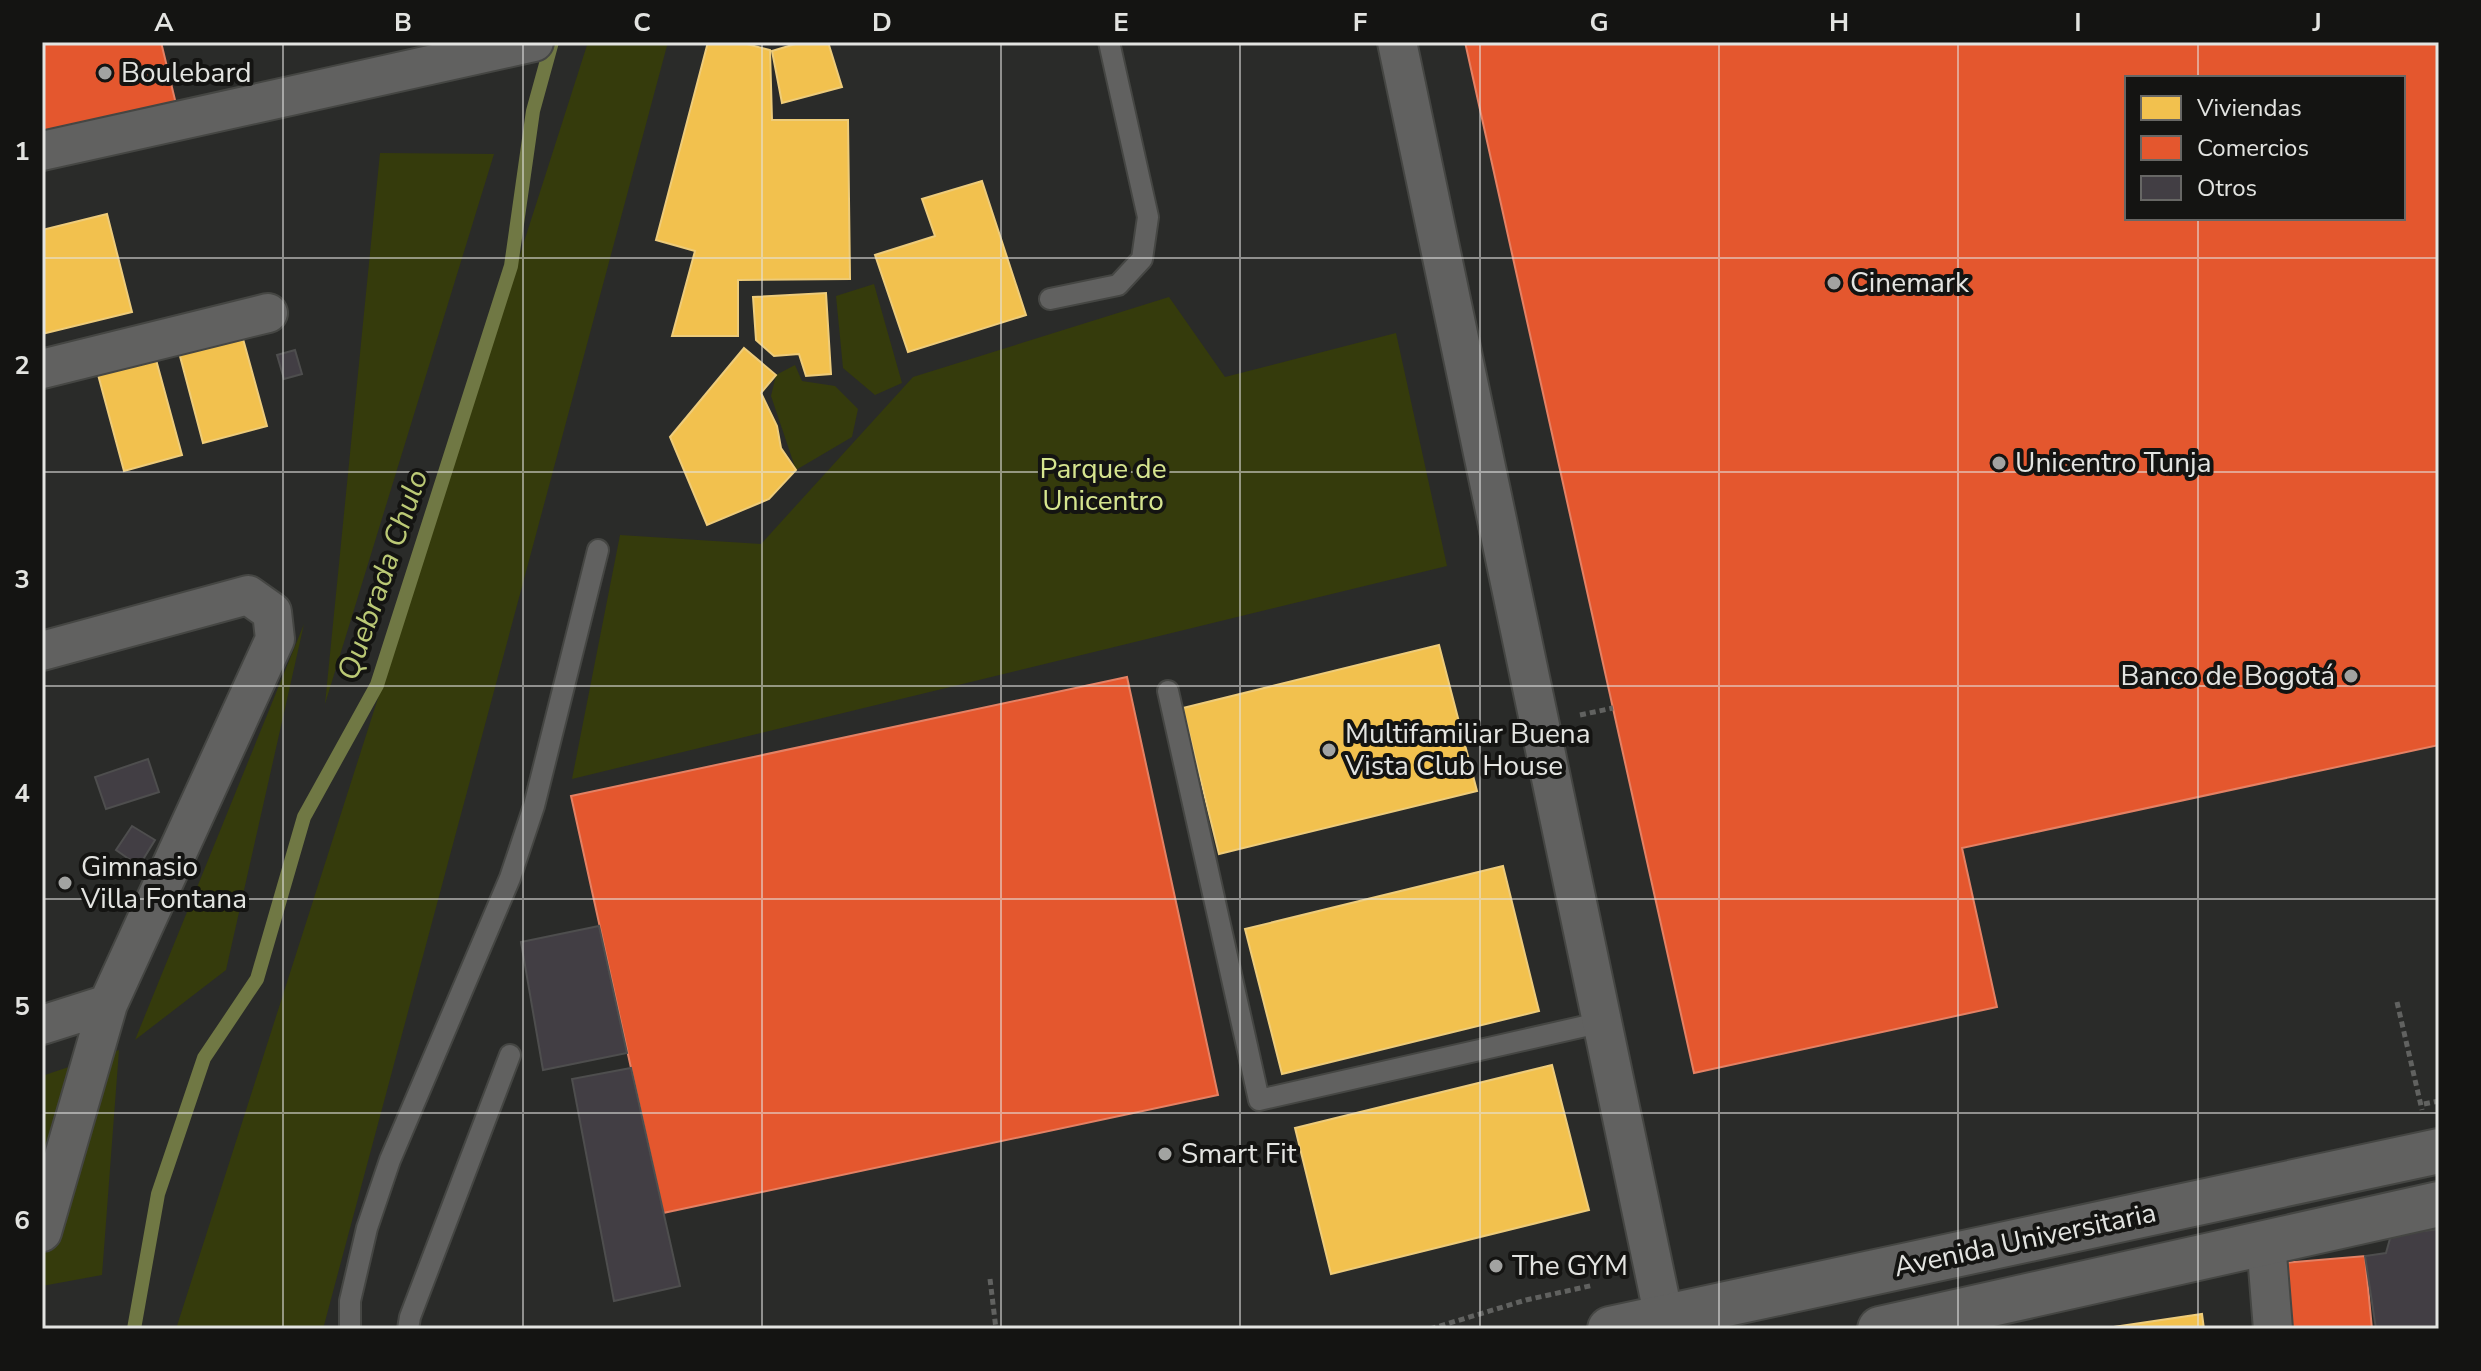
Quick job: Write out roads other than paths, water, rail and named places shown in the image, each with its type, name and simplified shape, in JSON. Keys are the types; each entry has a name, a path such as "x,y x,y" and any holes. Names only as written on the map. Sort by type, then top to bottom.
{"main road":[{"name":"Avenida Universitaria","path":"1610,1329 2435,1152"},
{"name":"Avenida Universitaria","path":"1880,1329 2439,1204"}],"street":[{"path":"42,151 534,42"},
{"path":"1397,42 1664,1318"},
{"path":"42,369 268,313"},
{"path":"42,651 248,595 272,612 275,639 108,1004 42,1232"},
{"path":"42,1025 108,1004"},
{"path":"2266,1242 2273,1329"}],"lane":[{"path":"1050,299 1118,285 1142,259 1148,217 1109,42"},
{"path":"350,1329 350,1301 367,1228 390,1160 510,878 534,806 598,550"},
{"path":"1168,691 1259,1100 1603,1022"},
{"path":"408,1329 510,1055"}],"waterway":[{"name":"Quebrada Chulo","path":"134,1329 158,1194 204,1058 257,979 304,817 377,685 511,266 533,111 552,42"}],"place":[{"name":"Boulebard","path":"105,73"},
{"name":"Cinemark","path":"1834,283"},
{"name":"Unicentro Tunja","path":"1999,463"},
{"name":"Banco de Bogotá","path":"2351,676"},
{"name":"Multifamiliar Buena Vista Club House","path":"1329,750"},
{"name":"Gimnasio Villa Fontana","path":"65,883"},
{"name":"Smart Fit","path":"1165,1154"},
{"name":"The GYM","path":"1496,1266"}],"park label":[{"name":"Parque de Unicentro","path":"1103,485"}]}
